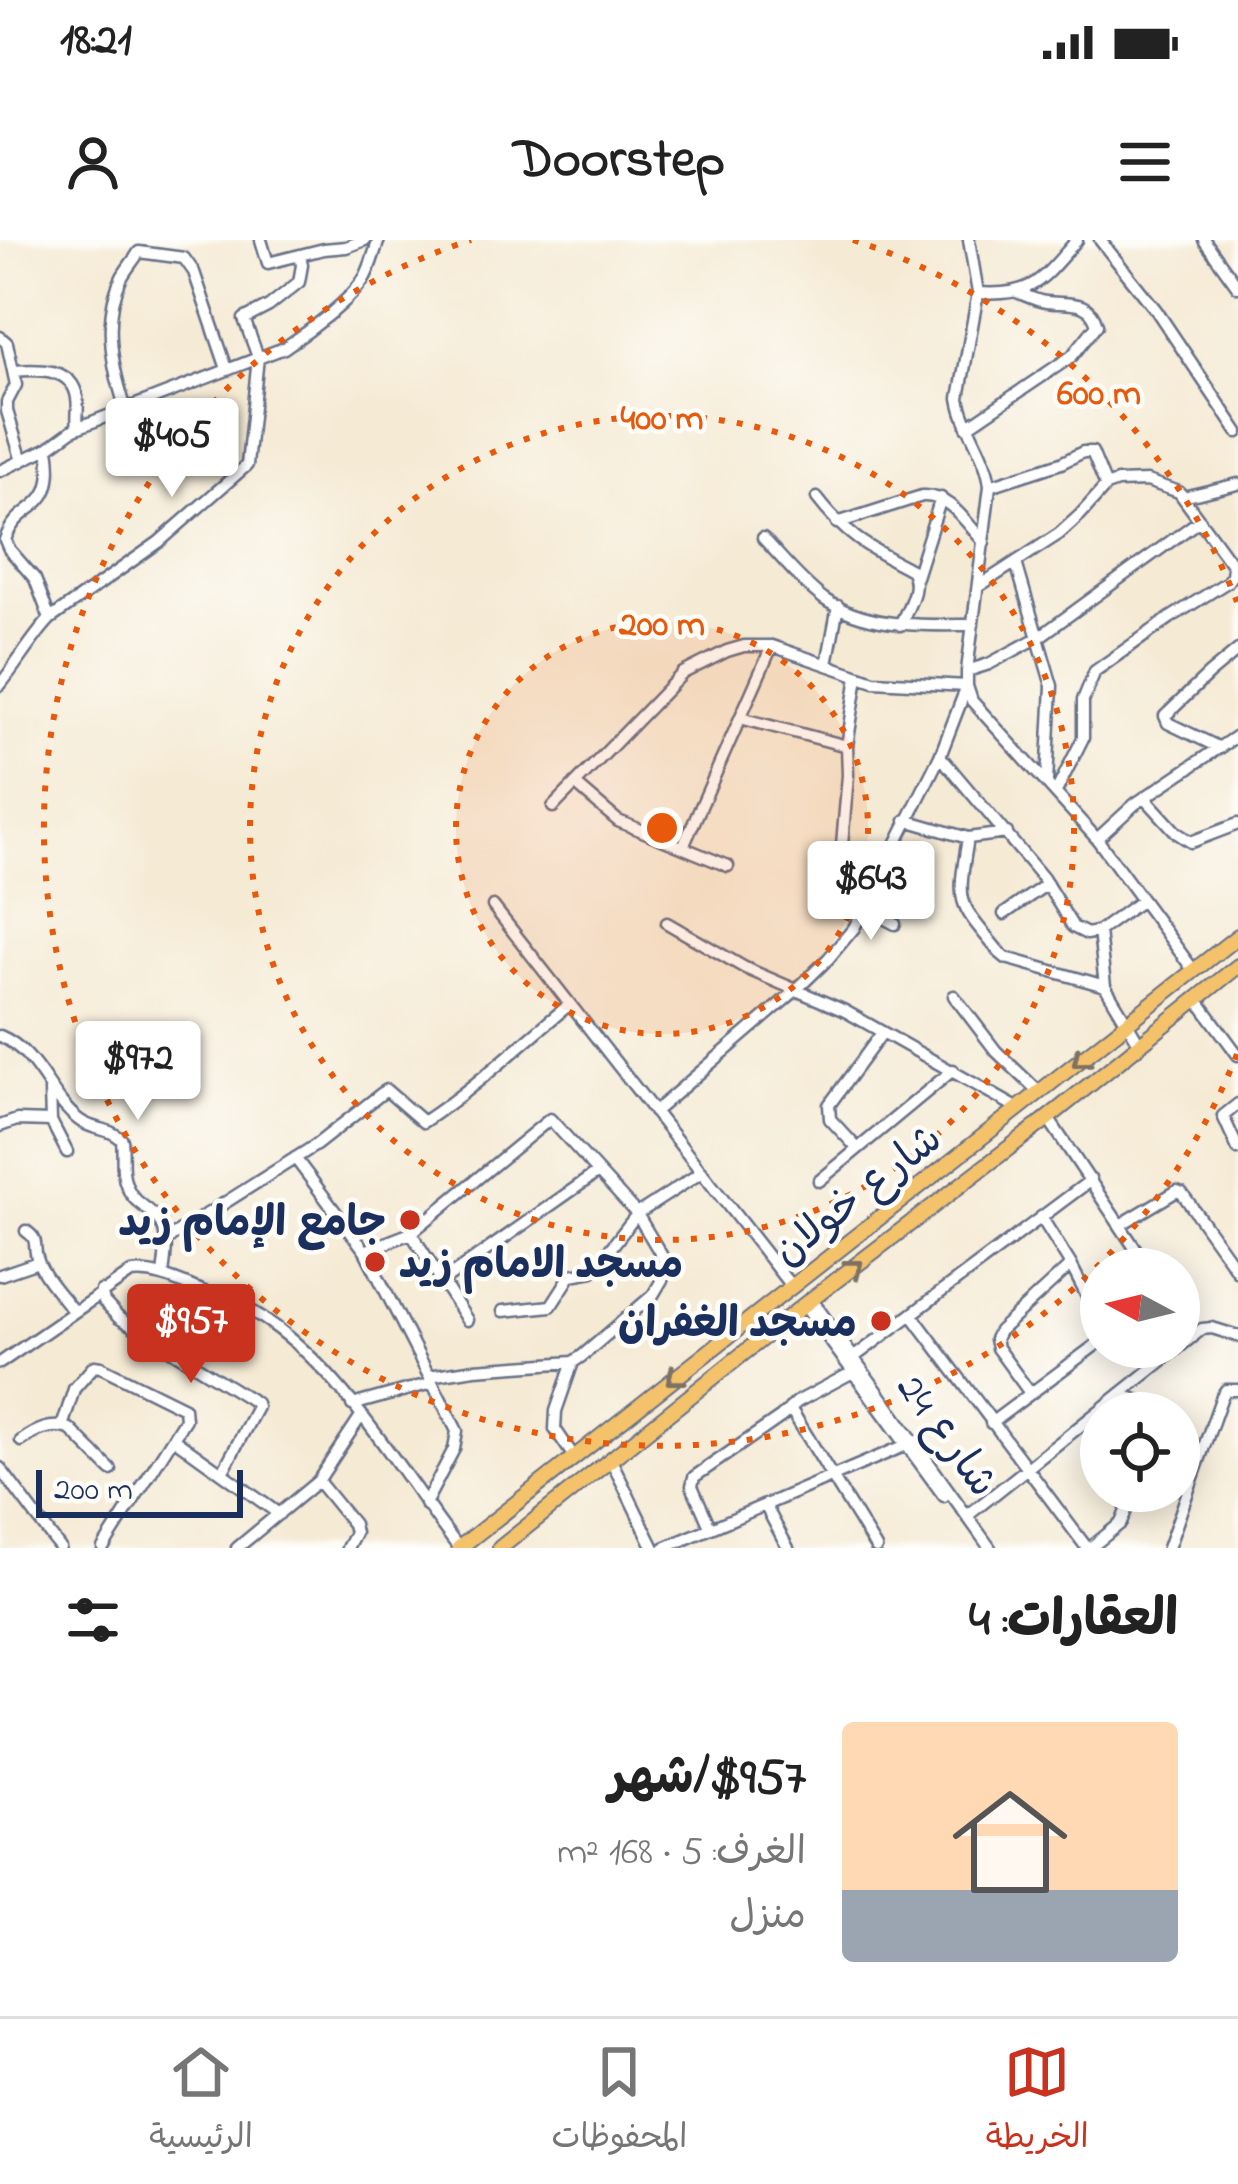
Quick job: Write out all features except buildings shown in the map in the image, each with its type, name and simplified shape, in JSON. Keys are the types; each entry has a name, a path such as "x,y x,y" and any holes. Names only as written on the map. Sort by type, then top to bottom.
{"main road":[{"name":"شارع خولان","path":"459,1548 1238,936"},
{"name":"شارع خولان","path":"500,1548 1238,966"}],"street":[{"path":"261,240 268,263 365,240"},
{"path":"0,471 78,427 284,348 353,292 365,277 379,240"},
{"path":"969,240 978,293 959,398 991,485 967,686 972,701 1097,839 1194,970"},
{"path":"978,293 1004,296 1017,292 1043,278 1077,240"},
{"path":"1100,240 1156,310 1238,432"},
{"path":"1204,240 1238,286"},
{"path":"126,409 115,377 111,323 122,277 139,252 184,258 194,272 227,369"},
{"path":"0,685 50,619 159,542 247,465 258,357 244,319 299,281 300,255"},
{"path":"968,427 1072,356 1097,326 1086,307 1040,302 1017,292"},
{"path":"0,337 7,343 14,371 16,385 7,402 22,461"},
{"path":"14,371 47,369 70,381 77,394 78,427"},
{"path":"47,448 47,489 5,539 35,579 50,619"},
{"path":"991,485 1092,452 1106,486"},
{"path":"979,586 1058,534 1106,486 1117,482 1148,482 1179,492 1232,566 1235,577 1095,671 1083,700 1083,738 1051,787"},
{"path":"1184,497 1238,484"},
{"path":"836,523 937,495 984,542"},
{"path":"817,498 856,541 916,577"},
{"path":"901,625 941,498"},
{"path":"967,671 1040,638 1200,520"},
{"path":"763,538 824,599 852,614 901,625 973,625"},
{"path":"1016,562 1052,686 1051,787"},
{"path":"827,664 838,606"},
{"path":"554,807 683,673 744,646 772,646 874,681 967,686"},
{"path":"683,847 772,646"},
{"path":"1220,748 1168,723 1166,716 1238,650"},
{"path":"858,676 847,746 840,868 865,908 895,924"},
{"path":"654,1112 796,990 854,928 940,756 967,686"},
{"path":"740,718 847,746"},
{"path":"1097,839 1125,812 1238,735"},
{"path":"940,756 1047,884 1073,927 1087,934 1099,931 1142,900"},
{"path":"575,784 618,821 728,866"},
{"path":"1146,799 1191,842 1238,824"},
{"path":"905,820 968,838 1007,833"},
{"path":"968,838 964,911 1000,953 1105,986"},
{"path":"1004,914 1047,884"},
{"path":"493,906 790,1286"},
{"path":"667,922 745,968 845,1010 1019,1109"},
{"path":"1099,931 1105,986 1139,1043"},
{"path":"954,996 996,1051 1040,1094"},
{"path":"1196,998 1236,1048"},
{"path":"166,1240 316,1145 386,1090 423,1122 465,1094 570,1004"},
{"path":"857,1148 830,1119 829,1105 882,1033"},
{"path":"0,1036 27,1053 79,1120 110,1130 122,1140 128,1190 134,1201 162,1223 166,1240 163,1276"},
{"path":"819,1181 953,1070"},
{"path":"47,1081 51,1121 67,1152"},
{"path":"1238,1104 1223,1116 1238,1149"},
{"path":"0,1126 35,1118 51,1121"},
{"path":"1048,1118 1135,1248"},
{"path":"365,1250 411,1233 550,1119 637,1214 669,1268 653,1295 573,1362 555,1429 574,1457"},
{"path":"295,1158 365,1250 457,1431 454,1449 424,1504"},
{"path":"443,1281 598,1172"},
{"path":"503,1311 551,1306 571,1275 593,1271 637,1214 701,1172"},
{"path":"853,1358 1090,1180"},
{"path":"1120,1225 1177,1191 1238,1272"},
{"path":"1041,1216 1080,1282"},
{"path":"26,1231 36,1241 38,1262 73,1311"},
{"path":"411,1233 467,1320"},
{"path":"0,1275 38,1262"},
{"path":"1030,1394 994,1339 1071,1264"},
{"path":"0,1364 131,1273 163,1276 266,1319 297,1343 337,1383 459,1548"},
{"path":"101,1292 119,1318 256,1402 222,1473"},
{"name":"شارع 24","path":"808,1302 853,1358 986,1548"},
{"name":"شارع 24","path":"808,1302 853,1372 967,1516 986,1548"},
{"path":"912,1315 1088,1548 1121,1523 1125,1512"},
{"path":"1200,1330 1212,1328 1238,1336"},
{"path":"991,1423 1080,1357"},
{"path":"237,1548 318,1481 357,1411 430,1380 475,1369 573,1362"},
{"path":"62,1426 74,1389 94,1366 184,1408 185,1419 103,1548"},
{"path":"1122,1392 1152,1368"},
{"path":"710,1527 691,1481 790,1408 853,1372"},
{"path":"1168,1548 1222,1396 1226,1390 1238,1390"},
{"path":"790,1408 876,1548"},
{"path":"21,1442 41,1428 62,1426 111,1470"},
{"path":"967,1516 1080,1426"},
{"path":"173,1438 278,1514"},
{"path":"664,1548 910,1444"},
{"path":"611,1460 654,1548"},
{"path":"0,1468 60,1548"},
{"path":"318,1481 353,1524 356,1532 347,1548"},
{"path":"765,1505 788,1548"}],"place":[{"name":"جامع الإمام زيد","path":"410,1220"},
{"name":"مسجد الامام زيد","path":"375,1262"},
{"name":"مسجد الغفران","path":"881,1321"}]}
